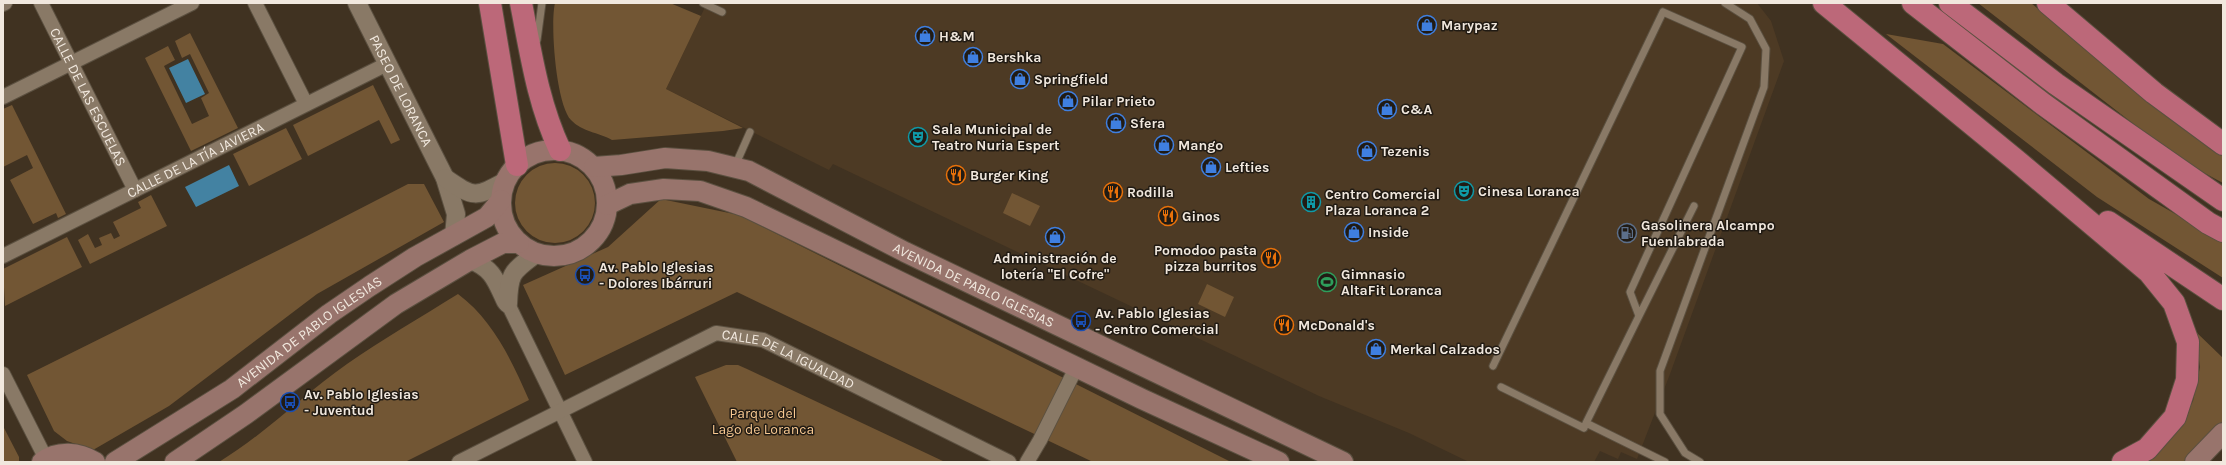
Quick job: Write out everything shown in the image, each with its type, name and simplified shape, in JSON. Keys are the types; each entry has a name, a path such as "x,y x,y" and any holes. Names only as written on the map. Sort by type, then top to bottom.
{"highway":[{"path":"490,3 511,173"},
{"path":"521,3 534,72 547,122 560,150"},
{"path":"1824,3 2017,161 2149,272 2174,303 2188,342 2188,380 2176,417 2147,449 2123,462"},
{"path":"1913,3 2043,104 2202,218 2223,231"},
{"path":"1950,3 2056,84 2223,200"},
{"path":"2051,5 2154,93 2223,144"},
{"path":"2154,93 2197,116 2223,126"},
{"path":"2017,161 2223,299"}],"main road":[{"path":"560,150 582,157 594,167 604,186 607,205 605,218 599,232 586,245 561,255 537,253 519,243 510,232 503,217 501,200 511,173 537,153 560,150"},
{"name":"AVENIDA DE PABLO IGLESIAS","path":"594,167 621,165 665,158 708,161 749,171 905,252 1343,462"},
{"name":"AVENIDA DE PABLO IGLESIAS","path":"607,205 630,194 664,189 700,191 746,207 1077,366 1142,399 1279,462"},
{"name":"AVENIDA DE PABLO IGLESIAS","path":"115,462 232,389 329,314 370,286 415,257 487,217 501,200"},
{"name":"AVENIDA DE PABLO IGLESIAS","path":"175,462 246,414 396,304 470,260 503,244 519,243"},
{"path":"2195,462 2223,433"},
{"path":"44,461 66,453 84,456 95,462"}],"street":[{"name":"CALLE DE LAS ESCUELAS","path":"41,3 134,190"},
{"path":"3,98 192,3"},
{"path":"255,3 306,104"},
{"name":"PASEO DE LORANCA","path":"357,3 445,178 456,214 454,236"},
{"name":"CALLE DE LA TÍA JAVIERA","path":"3,256 387,64"},
{"name":"PASEO DE LORANCA","path":"445,178 464,192 475,195 511,173"},
{"path":"508,304 508,283 513,272 537,253"},
{"path":"470,260 482,264 491,272 585,462"},
{"name":"CALLE DE LA IGUALDAD","path":"459,462 716,333 763,340 1009,462"},
{"path":"1027,462 1040,440 1077,366"},
{"path":"3,374 44,461"}],"lane":[{"path":"534,72 542,3"},
{"path":"703,3 713,6 722,12"},
{"path":"1700,462 1685,452 1660,414 1660,371 1764,87 1766,49 1750,19 1725,3"},
{"path":"1493,366 1663,12 1742,47 1630,292 1640,316"},
{"path":"734,168 750,132"},
{"path":"1585,426 1694,206"},
{"path":"1501,387 1663,461 1674,462"}],"shaded area":[{"path":"707,3 1757,3 1771,21 1784,61 1670,374 1637,459 1621,452 1618,459 1600,451 1594,462 1469,462 1409,433 1319,396 833,164 829,170 666,89"}],"green space":[{"path":"555,3 670,3 701,16 666,89 743,128 612,140 575,124 566,111 561,98 558,81 553,28"},
{"path":"1978,3 2031,3 2124,79 2223,149 2223,183 2180,160"},
{"path":"190,33 238,128 191,151 145,58 168,46 175,60 164,66 192,124 209,116 201,98 209,93 190,54 182,58 175,41"},
{"path":"1886,34 1943,44 2149,199 2223,241 2223,278 2097,197"},
{"path":"373,85 400,140 391,144 379,120 308,156 293,125"},
{"path":"12,105 66,214 58,218 56,213 33,224 10,180 33,168 27,155 3,167 3,109"},
{"path":"286,128 302,159 249,186 233,154"},
{"path":"555,163 570,166 583,175 592,188 595,203 592,218 583,231 570,240 555,243 540,240 527,231 518,218 515,203 518,188 527,175 540,166"},
{"path":"408,184 424,184 444,222 317,294 169,406 93,450 67,441 54,431 27,375 307,236"},
{"path":"1012,193 1040,206 1030,226 1003,213"},
{"path":"151,195 167,226 90,264 78,240 88,234 95,248 102,245 99,238 111,233 114,239 120,236 113,222 141,208 138,202"},
{"path":"661,199 739,215 1231,462 1093,462 737,292 565,375 523,285 608,247"},
{"path":"67,237 82,267 5,306 3,269"},
{"path":"1207,284 1234,297 1225,317 1198,304"},
{"path":"458,294 481,316 500,342 516,371 529,400 405,462 219,462 268,427 347,364"},
{"path":"2195,331 2223,358 2223,422 2184,462 2144,462 2175,433 2193,401 2200,367"},
{"name":"Parque del Lago de Loranca","path":"726,365 738,365 945,462 737,462 695,377"},
{"path":"3,426 19,457 19,462 3,462"}],"water":[{"path":"188,59 205,94 186,103 169,68"},
{"path":"229,165 239,186 196,207 185,187"}],"place":[{"name":"Marypaz","path":"1427,25"},
{"name":"H&M","path":"925,36"},
{"name":"Bershka","path":"973,57"},
{"name":"Springfield","path":"1020,79"},
{"name":"Pilar Prieto","path":"1068,101"},
{"name":"C&A","path":"1387,109"},
{"name":"Sfera","path":"1116,123"},
{"name":"Sala Municipal de Teatro Nuria Espert","path":"918,137"},
{"name":"Mango","path":"1164,145"},
{"name":"Tezenis","path":"1367,151"},
{"name":"Lefties","path":"1211,167"},
{"name":"Burger King","path":"956,175"},
{"name":"Cinesa Loranca","path":"1464,191"},
{"name":"Rodilla","path":"1113,192"},
{"name":"Centro Comercial Plaza Loranca 2","path":"1311,202"},
{"name":"Ginos","path":"1168,216"},
{"name":"Inside","path":"1354,232"},
{"name":"Gasolinera Alcampo Fuenlabrada","path":"1627,233"},
{"name":"Administración de lotería \"El Cofre\"","path":"1055,237"},
{"name":"Pomodoo pasta pizza burritos","path":"1271,258"},
{"name":"Av. Pablo Iglesias - Dolores Ibárruri","path":"585,275"},
{"name":"Gimnasio AltaFit Loranca","path":"1327,282"},
{"name":"Av. Pablo Iglesias - Centro Comercial","path":"1081,321"},
{"name":"McDonald's","path":"1284,325"},
{"name":"Merkal Calzados","path":"1376,349"},
{"name":"Av. Pablo Iglesias - Juventud","path":"290,402"}]}
